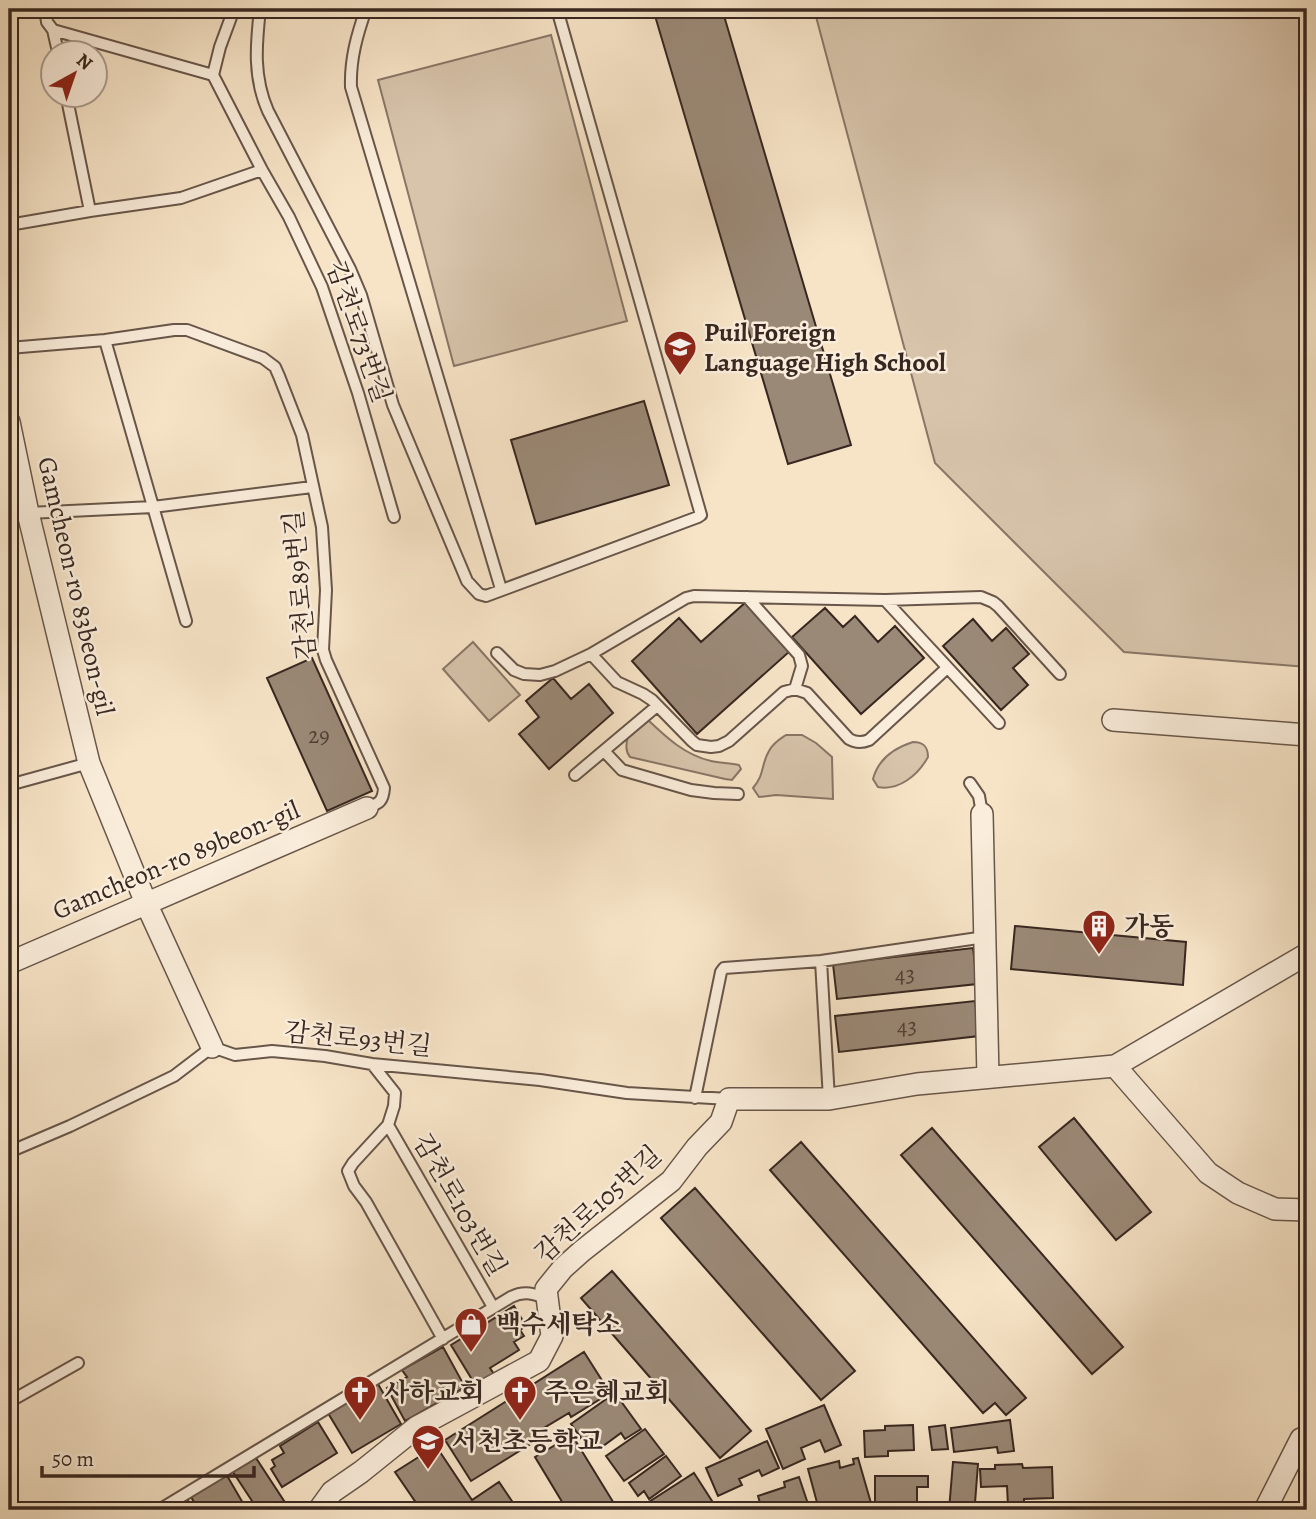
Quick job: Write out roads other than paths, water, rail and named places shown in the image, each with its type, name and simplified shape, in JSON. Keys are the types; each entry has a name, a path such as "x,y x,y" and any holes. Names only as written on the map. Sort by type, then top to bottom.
{"street":[{"name":"Gamcheon-ro 83beon-gil","path":"9,422 28,513 89,763 146,903 212,1047"},
{"path":"1113,720 1307,735"},
{"name":"Gamcheon-ro 89beon-gil","path":"9,963 367,808"},
{"path":"982,814 988,1077"},
{"path":"729,1099 830,1098 917,1084 1115,1066 1307,954"},
{"path":"1115,1066 1208,1173 1238,1193 1275,1209 1307,1210"},
{"name":"감천로105번길","path":"319,1510 332,1492 416,1427 539,1361 552,1336 547,1289 563,1268 671,1181 697,1147 722,1122 729,1099"},
{"path":"1265,1510 1301,1439 1307,1437"}],"lane":[{"path":"44,9 55,38"},
{"path":"53,30 213,75 234,9"},
{"path":"260,9 257,65 260,94 350,269 393,405 467,580 473,589 483,596 701,514 558,9"},
{"path":"366,9 355,42 351,87 501,589"},
{"name":"감천로73번길","path":"213,75 289,217 322,287 358,393 394,517"},
{"path":"69,108 90,211"},
{"path":"9,225 181,198 262,170"},
{"name":"감천로89번길","path":"9,348 187,330 269,362 275,367 302,435 322,527 326,590 323,650 384,788 384,797 378,804 367,808"},
{"path":"105,340 186,621"},
{"path":"28,513 153,507 312,487"},
{"path":"496,653 514,670 533,675 555,671 591,654 686,598 702,596 885,600 970,597 988,599 998,606 1060,674"},
{"path":"747,597 799,655 802,666 795,689"},
{"path":"885,600 999,723"},
{"path":"591,654 617,682 647,696 697,745 711,747 729,741 784,692 795,689 807,693 849,739 864,742 947,668"},
{"path":"575,775 657,706"},
{"path":"604,751 622,770 691,790 738,794"},
{"path":"9,785 89,763"},
{"path":"970,783 979,796 982,814"},
{"path":"695,1098 724,968 821,961 985,937"},
{"path":"821,961 830,1098"},
{"path":"9,1152 58,1132 174,1076 212,1047"},
{"name":"감천로93번길","path":"212,1047 235,1055 272,1051 527,1079 627,1093 729,1099"},
{"name":"감천로103번길","path":"372,1064 395,1094 394,1106 388,1125 348,1171 443,1339"},
{"name":"감천로103번길","path":"388,1125 494,1307"},
{"name":"감천로103번길","path":"159,1510 494,1307 520,1293 548,1299"},
{"path":"9,1402 78,1363"}],"place":[{"name":"Puil Foreign Language High School","path":"680,377"},
{"name":"가동","path":"1099,956"},
{"name":"백수세탁소","path":"471,1354"},
{"name":"사하교회","path":"360,1422"},
{"name":"주은혜교회","path":"520,1422"},
{"name":"서천초등학교","path":"428,1471"}]}
